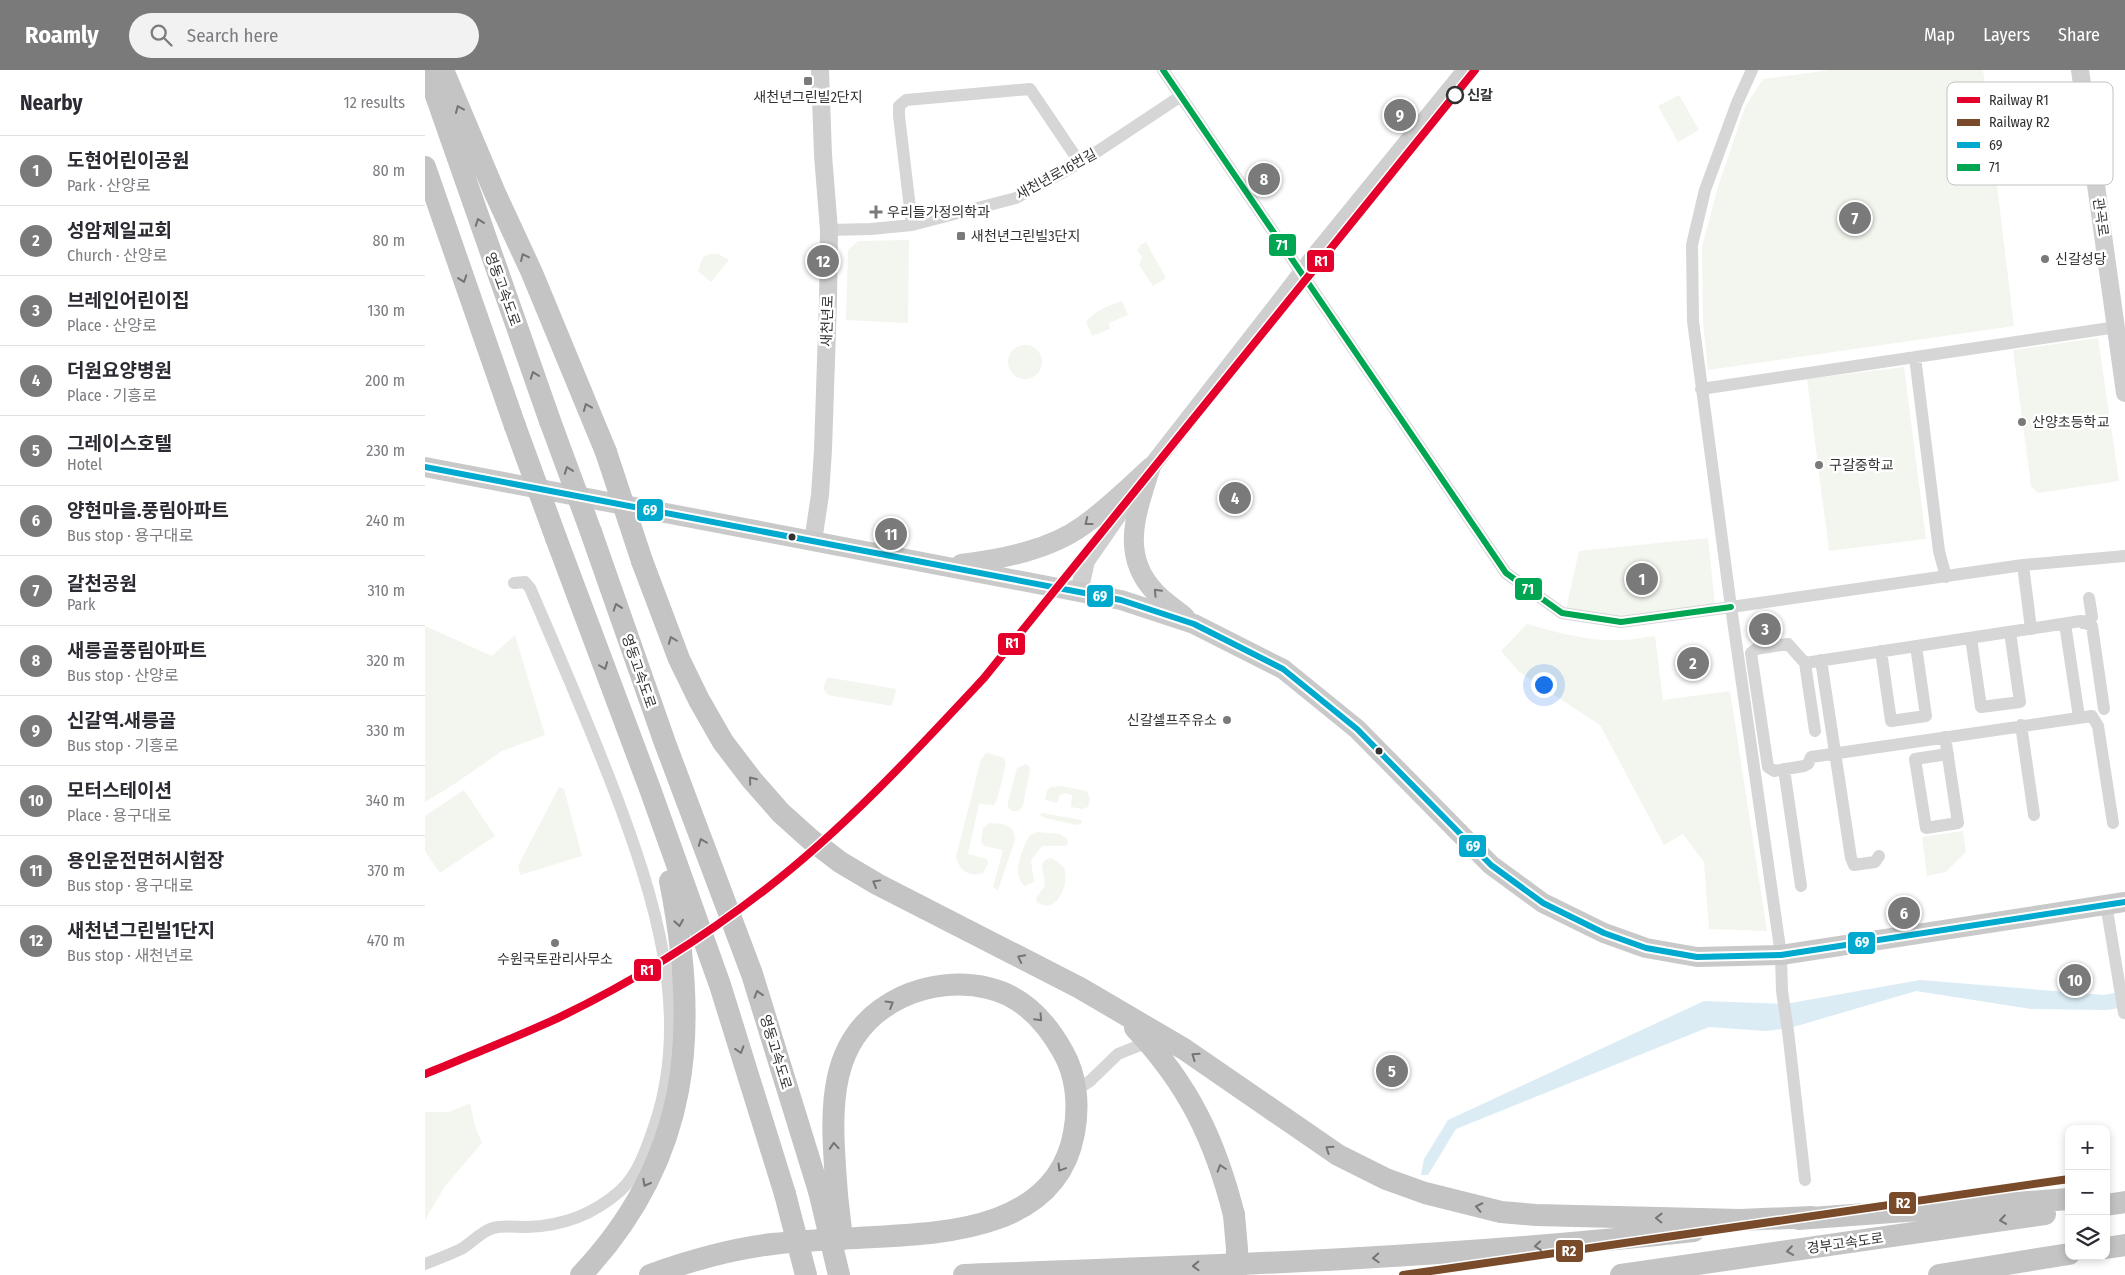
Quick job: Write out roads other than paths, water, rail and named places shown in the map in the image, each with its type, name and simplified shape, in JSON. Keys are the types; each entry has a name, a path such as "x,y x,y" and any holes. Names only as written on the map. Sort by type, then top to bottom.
{"highway":[{"name":"영동고속도로","path":"427,70 550,421 665,742 752,974 828,1193 839,1275"},
{"path":"443,70 495,193 532,273 606,452 642,562 679,659 699,700 723,742 752,780 781,813 840,862 877,884 1080,988 1111,1006 1147,1042 1173,1073 1204,1126 1215,1151 1234,1215 1237,1249 1236,1275"},
{"path":"425,167 515,426 650,789 720,985 785,1194 806,1275"},
{"path":"581,1275 619,1230 658,1160 670,1127 680,1088 686,1012 684,968 679,921 650,789"},
{"path":"650,1275 687,1263 769,1244 953,1231 1000,1218 1016,1211 1040,1195 1060,1170 1072,1142 1076,1125 1075,1091 1067,1059 1059,1044 1036,1014 1004,993 974,985 942,986 910,993 896,1000 872,1017 850,1042 843,1058 835,1091 828,1193 846,1275"},
{"path":"1080,988 1184,1049 1338,1155 1386,1180 1425,1194 1501,1212 1536,1215 1740,1220 1812,1217 2065,1199"},
{"path":"2110,1197 2125,1196"},
{"path":"2110,1204 2125,1202"},
{"name":"경부고속도로","path":"1621,1275 2065,1211"},
{"path":"964,1275 1339,1260 1468,1252 1649,1236 1812,1217"},
{"path":"2110,1247 2125,1245"},
{"path":"1939,1275 2065,1255"}],"main road":[{"path":"425,466 1121,600 1194,624 1283,669 1357,729 1491,866 1543,903 1604,933 1647,948 1697,957 1781,955 2115,903"},
{"path":"944,566 983,561 1060,540 1084,526 1151,467"},
{"path":"1151,467 1135,520 1133,550 1140,570 1155,592 1194,624"}],"street":[{"name":"새천년로","path":"813,541 820,496 823,450 829,230 823,155 820,70"},
{"path":"1163,70 1506,573 1562,613 1621,622 2023,565 2125,556"},
{"path":"1079,592 1086,561 1151,467 1313,258 1466,70"},
{"path":"1752,70 1737,103 1705,190 1692,245 1693,321 1731,607 1781,955 1782,991 1805,1180"},
{"path":"911,225 899,116 899,106 906,100 1030,89 1080,163"},
{"name":"새천년로16번길","path":"829,230 871,229 911,225 1016,198 1080,163 1181,96"},
{"name":"관곡로","path":"2097,185 2125,393"},
{"path":"1701,389 2117,327"},
{"path":"1915,357 1939,551 1946,577"},
{"path":"2023,565 2031,629"},
{"path":"425,1264 462,1248 485,1231 495,1227 554,1225 578,1219 622,1190 644,1156 661,1108 668,1071 670,1028 668,981 664,951 646,880 592,731 530,588 525,582 514,582"},
{"path":"1805,662 2083,622 2091,617 2089,598"},
{"path":"2083,622 2092,626 2104,709"},
{"path":"2065,624 2079,717"},
{"path":"1971,638 1981,707 2020,702 2010,632"},
{"path":"1815,731 1805,662 1789,644 1756,649 1751,653 1768,767 1774,771 1804,766 1808,764 1811,757 2092,716 2098,726 2113,823"},
{"path":"1881,651 1891,721 1926,716 1917,646"},
{"path":"1821,660 1851,858 1854,864 1875,862 1879,856"},
{"path":"2021,725 2034,814"},
{"path":"1945,737 1958,823 1926,828 1915,758 1947,754"},
{"path":"1784,769 1801,886"},
{"path":"2115,903 2124,1013"},
{"path":"1075,1091 1089,1081 1117,1054 1147,1042"}],"rail line":[{"name":"R1","path":"425,1074 558,1018 666,959 766,889 852,815 984,678 1475,70"},
{"name":"R2","path":"1403,1275 2065,1180"}],"place":[{"name":"새천년그린빌2단지","path":"808,81"},
{"name":"신갈","path":"1455,95"},
{"name":"신갈역.새릉골","path":"1400,115"},
{"name":"새릉골풍림아파트","path":"1264,179"},
{"name":"우리들가정의학과","path":"876,212"},
{"name":"갈천공원","path":"1855,218"},
{"name":"새천년그린빌3단지","path":"961,236"},
{"name":"신갈성당","path":"2045,259"},
{"name":"새천년그린빌1단지","path":"823,261"},
{"name":"산양초등학교","path":"2022,422"},
{"name":"구갈중학교","path":"1819,465"},
{"name":"더원요양병원","path":"1235,498"},
{"name":"용인운전면허시험장","path":"891,534"},
{"name":"도현어린이공원","path":"1642,579"},
{"name":"브레인어린이집","path":"1765,629"},
{"name":"성암제일교회","path":"1693,663"},
{"name":"신갈셀프주유소","path":"1227,720"},
{"name":"양현마을.풍림아파트","path":"1904,913"},
{"name":"수원국토관리사무소","path":"555,943"},
{"name":"모터스테이션","path":"2075,980"},
{"name":"그레이스호텔","path":"1392,1071"}]}
